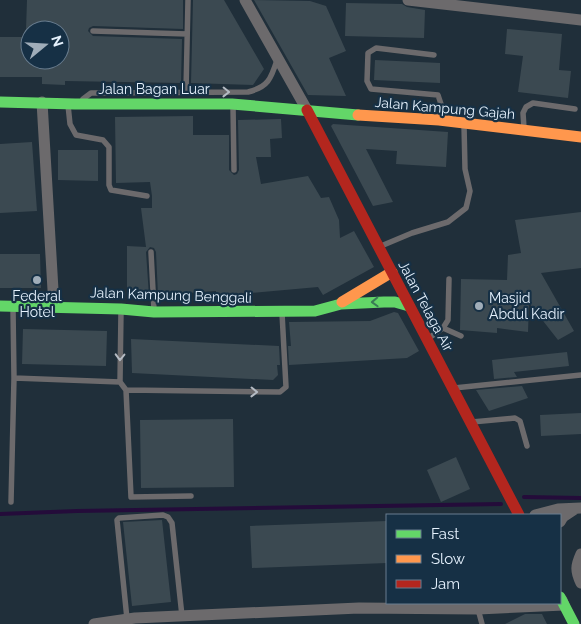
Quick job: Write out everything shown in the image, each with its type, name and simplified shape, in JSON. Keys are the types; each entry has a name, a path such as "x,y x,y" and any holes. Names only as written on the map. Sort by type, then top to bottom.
{"street":[{"path":"245,0 307,110"},
{"path":"408,0 581,20"},
{"name":"Jalan Bagan Luar","path":"0,102 232,104 307,110"},
{"path":"42,102 54,307"},
{"name":"Jalan Kampung Gajah","path":"307,110 439,120 581,137"},
{"name":"Jalan Telaga Air","path":"307,110 518,514"},
{"path":"341,304 392,272"},
{"path":"341,304 395,302 409,306"},
{"name":"Jalan Kampung Benggali","path":"0,306 121,309 154,312 282,312 315,311 341,304"},
{"path":"539,514 558,509 579,508"},
{"path":"561,520 563,517 579,508"},
{"path":"581,554 576,564 577,575 581,583"},
{"path":"561,599 574,624"},
{"path":"94,624 182,616 359,608 478,609 520,604"}],"lane":[{"path":"186,91 188,0"},
{"path":"93,31 187,34"},
{"path":"434,55 376,48 368,53 367,81 371,89 438,94 440,104 439,120"},
{"path":"147,196 111,190 109,185 109,148 103,140 76,135 70,124 72,103 91,93 248,92 260,89 269,80 278,58"},
{"path":"524,130 524,113 526,107 533,103 575,109"},
{"path":"232,104 234,170"},
{"path":"379,247 412,232 448,222 466,208 470,191 465,169 464,124"},
{"path":"151,252 154,312"},
{"path":"427,339 443,328 448,320 450,279"},
{"path":"11,502 14,378 13,307"},
{"path":"121,309 120,382 126,390 131,496 192,496"},
{"path":"126,390 280,392 286,387 282,312"},
{"path":"443,328 461,336"},
{"path":"452,388 581,375"},
{"path":"14,378 120,382"},
{"path":"470,422 516,418 520,421 527,446"},
{"path":"132,620 117,520 119,518 163,515 168,517 172,523 182,616"},
{"path":"478,609 482,624"}],"building":[{"path":"27,0 183,0 183,29 93,26 88,31 93,36 182,39 181,83 65,81 65,85 42,84 42,77 0,77 0,37 20,37 20,70 70,70 70,20 26,20"},
{"path":"193,0 224,0 264,69 253,85 191,83"},
{"path":"254,0 310,1 326,6 346,51 329,58 346,96 308,95"},
{"path":"346,3 402,4 407,7 425,10 424,38 345,36"},
{"path":"507,29 562,34 559,70 571,71 568,98 518,92 523,56 505,54"},
{"path":"375,60 440,63 440,83 374,80"},
{"path":"193,116 193,135 229,135 229,170 234,175 239,170 238,120 281,119 282,138 270,139 271,157 256,157 261,184 308,176 321,198 329,197 339,220 340,238 354,231 374,267 323,295 318,287 216,296 216,291 158,295 156,252 154,248 150,247 146,252 149,296 127,296 127,246 146,247 141,208 152,208 152,196 150,182 116,183 115,117"},
{"path":"333,124 448,132 446,167 396,164 397,151 366,149 393,202 373,206 331,126"},
{"path":"32,142 37,211 0,213 0,144"},
{"path":"58,150 98,150 98,181 58,180"},
{"path":"581,212 581,268 541,273 574,331 558,340 529,303 528,332 497,328 497,333 460,330 461,279 507,280 508,255 521,253 515,220"},
{"path":"0,254 40,254 41,288 0,288"},
{"path":"394,312 398,313 419,351 407,358 289,365 288,346 291,346 289,322 370,321"},
{"path":"23,329 107,331 106,366 22,364"},
{"path":"131,339 279,346 280,365 277,365 278,375 273,380 132,373"},
{"path":"567,352 569,366 514,372 517,377 494,379 492,360"},
{"path":"522,386 528,398 489,411 476,390"},
{"path":"581,413 581,434 541,436 540,415"},
{"path":"233,419 234,487 141,488 140,420"},
{"path":"456,457 470,489 441,502 427,470"},
{"path":"162,520 171,602 132,606 123,522"},
{"path":"386,521 386,563 252,568 250,526"},
{"path":"525,614 542,614 547,624 505,624"}],"waterway":[{"path":"524,497 581,498"},
{"path":"0,514 501,504"}],"traffic: fast":[{"path":"0,102 232,104 358,115"},
{"path":"0,306 121,309 154,312 315,311 341,304 384,302 395,302 409,306"},
{"path":"561,599 574,624"}],"traffic: slow":[{"path":"358,115 439,120 581,137"},
{"path":"342,302 392,272"}],"traffic: jam":[{"path":"307,110 518,514"}],"place":[{"name":"Federal Hotel","path":"37,280"},
{"name":"Masjid Abdul Kadir","path":"479,306"}]}
